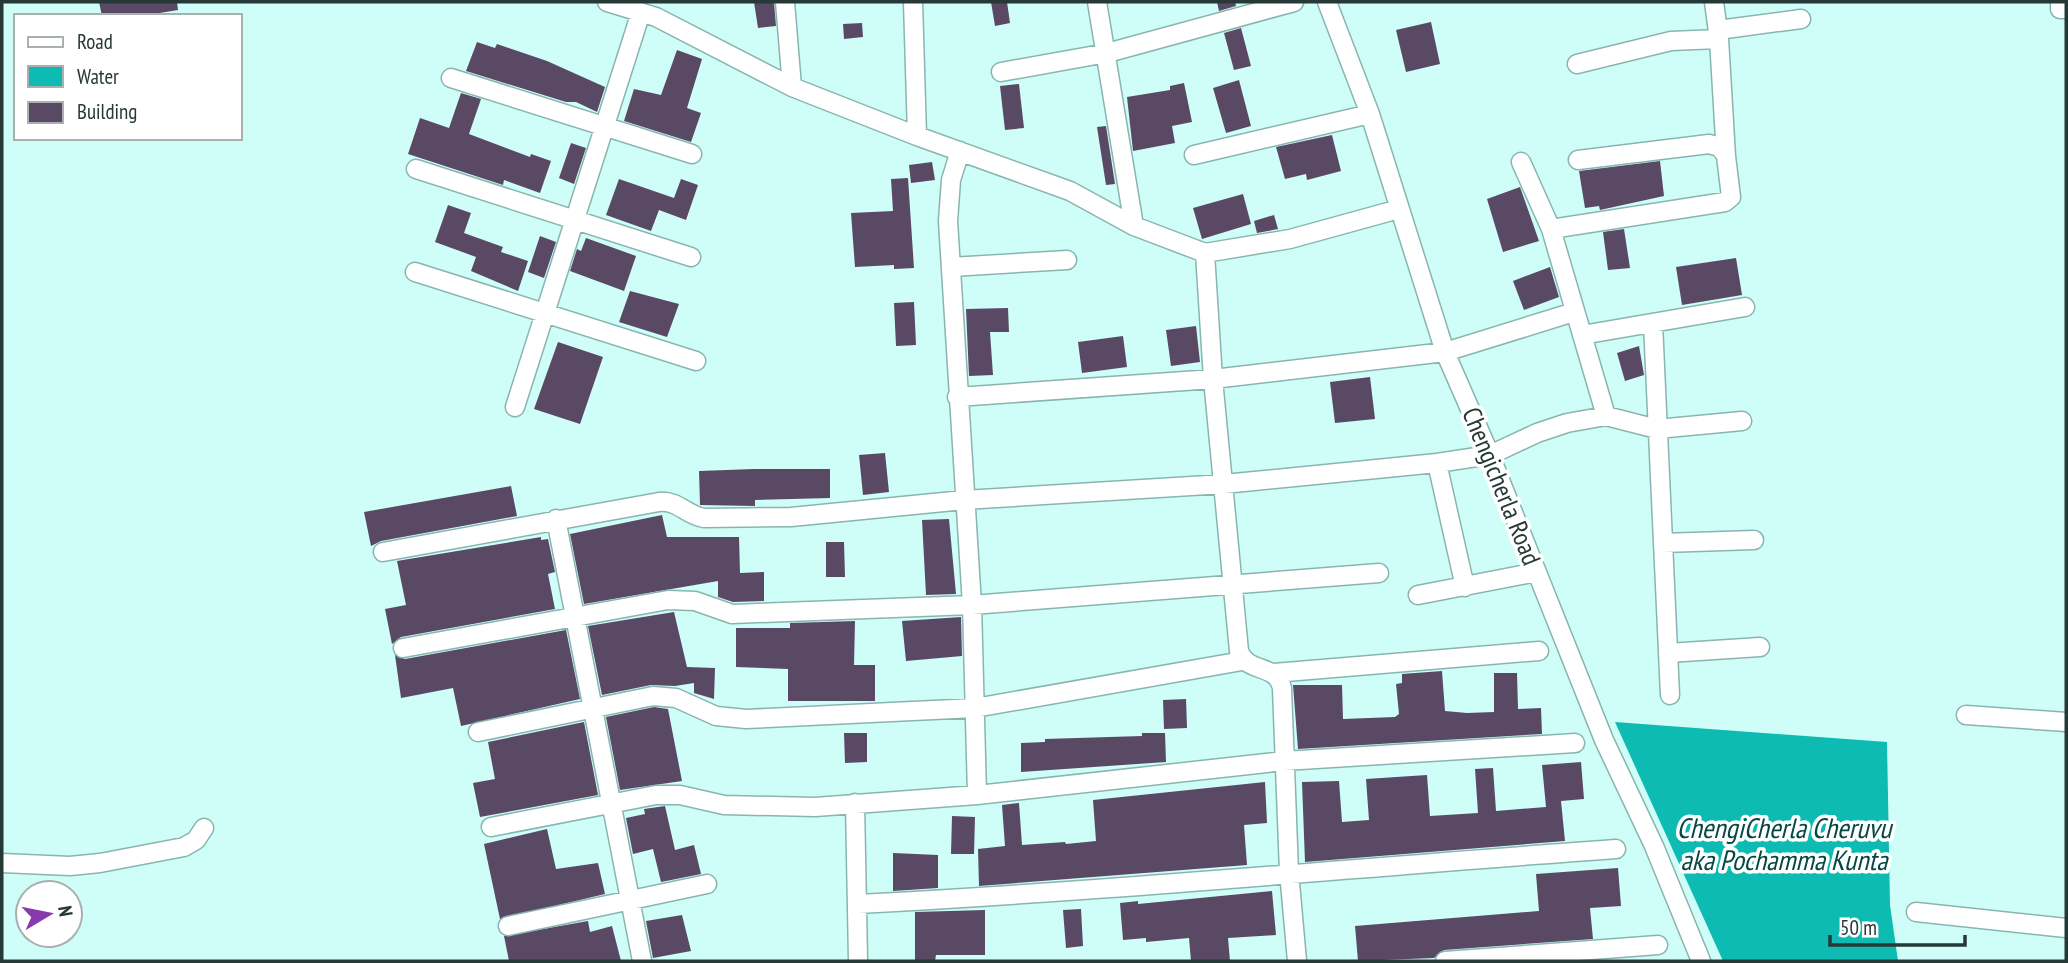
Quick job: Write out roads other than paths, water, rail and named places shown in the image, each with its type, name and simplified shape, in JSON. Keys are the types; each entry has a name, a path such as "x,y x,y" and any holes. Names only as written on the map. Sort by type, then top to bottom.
{"street":[{"path":"607,2 651,10 792,87 1070,191 1134,226 1205,253 1290,239 1399,209"},
{"path":"785,2 792,87"},
{"path":"913,2 917,136"},
{"path":"1097,2 1134,226"},
{"path":"1001,72 1107,53 1294,2"},
{"name":"Chengicherla Road","path":"1327,2 1370,114 1446,352 1604,740 1654,846 1701,961"},
{"path":"1551,229 1725,202 1731,197 1719,35 1714,2"},
{"path":"2060,2 2060,9 2066,9"},
{"path":"515,407 605,127 651,10"},
{"path":"1577,64 1671,41 1801,19"},
{"path":"451,78 692,154"},
{"path":"1194,155 1370,114"},
{"path":"1578,160 1709,144 1720,146 1726,156"},
{"path":"960,151 950,180 948,221 972,605 977,795"},
{"path":"1521,162 1551,229 1606,416"},
{"path":"416,169 691,257"},
{"path":"1205,253 1231,586 1242,660"},
{"path":"951,267 1067,260"},
{"path":"415,272 696,361"},
{"path":"1583,335 1745,307"},
{"path":"957,397 1213,379 1446,352 1574,312"},
{"path":"1653,323 1671,695"},
{"path":"383,552 667,501 704,519 791,517 964,500 1224,484 1437,463 1490,456 1547,429 1606,416 1657,429 1742,421"},
{"path":"1437,463 1465,587"},
{"path":"556,519 642,961"},
{"path":"1663,543 1754,540"},
{"path":"1418,595 1537,572"},
{"path":"402,648 668,600 695,601 732,614 972,605 1379,573"},
{"path":"1668,653 1760,647"},
{"path":"1274,673 1539,651"},
{"path":"478,732 593,706 653,696 676,698 716,716 746,719 975,708 1242,660 1274,673 1280,678 1282,688 1289,872 1297,961"},
{"path":"1966,715 2066,722"},
{"path":"491,827 656,794 680,795 701,802 750,806 816,807 977,795 1284,761 1575,743"},
{"path":"855,803 858,961"},
{"path":"2,863 70,866 100,863 184,848 196,840 204,828"},
{"path":"858,904 1006,896 1289,872 1616,849"},
{"path":"508,926 707,884"},
{"path":"1916,912 2066,928"},
{"path":"1445,961 1658,945"}],"water":[{"name":"ChengiCherla Cheruvu aka Pochamma Kunta","path":"1615,722 1887,742 1890,905 1898,961 1723,961"}]}
